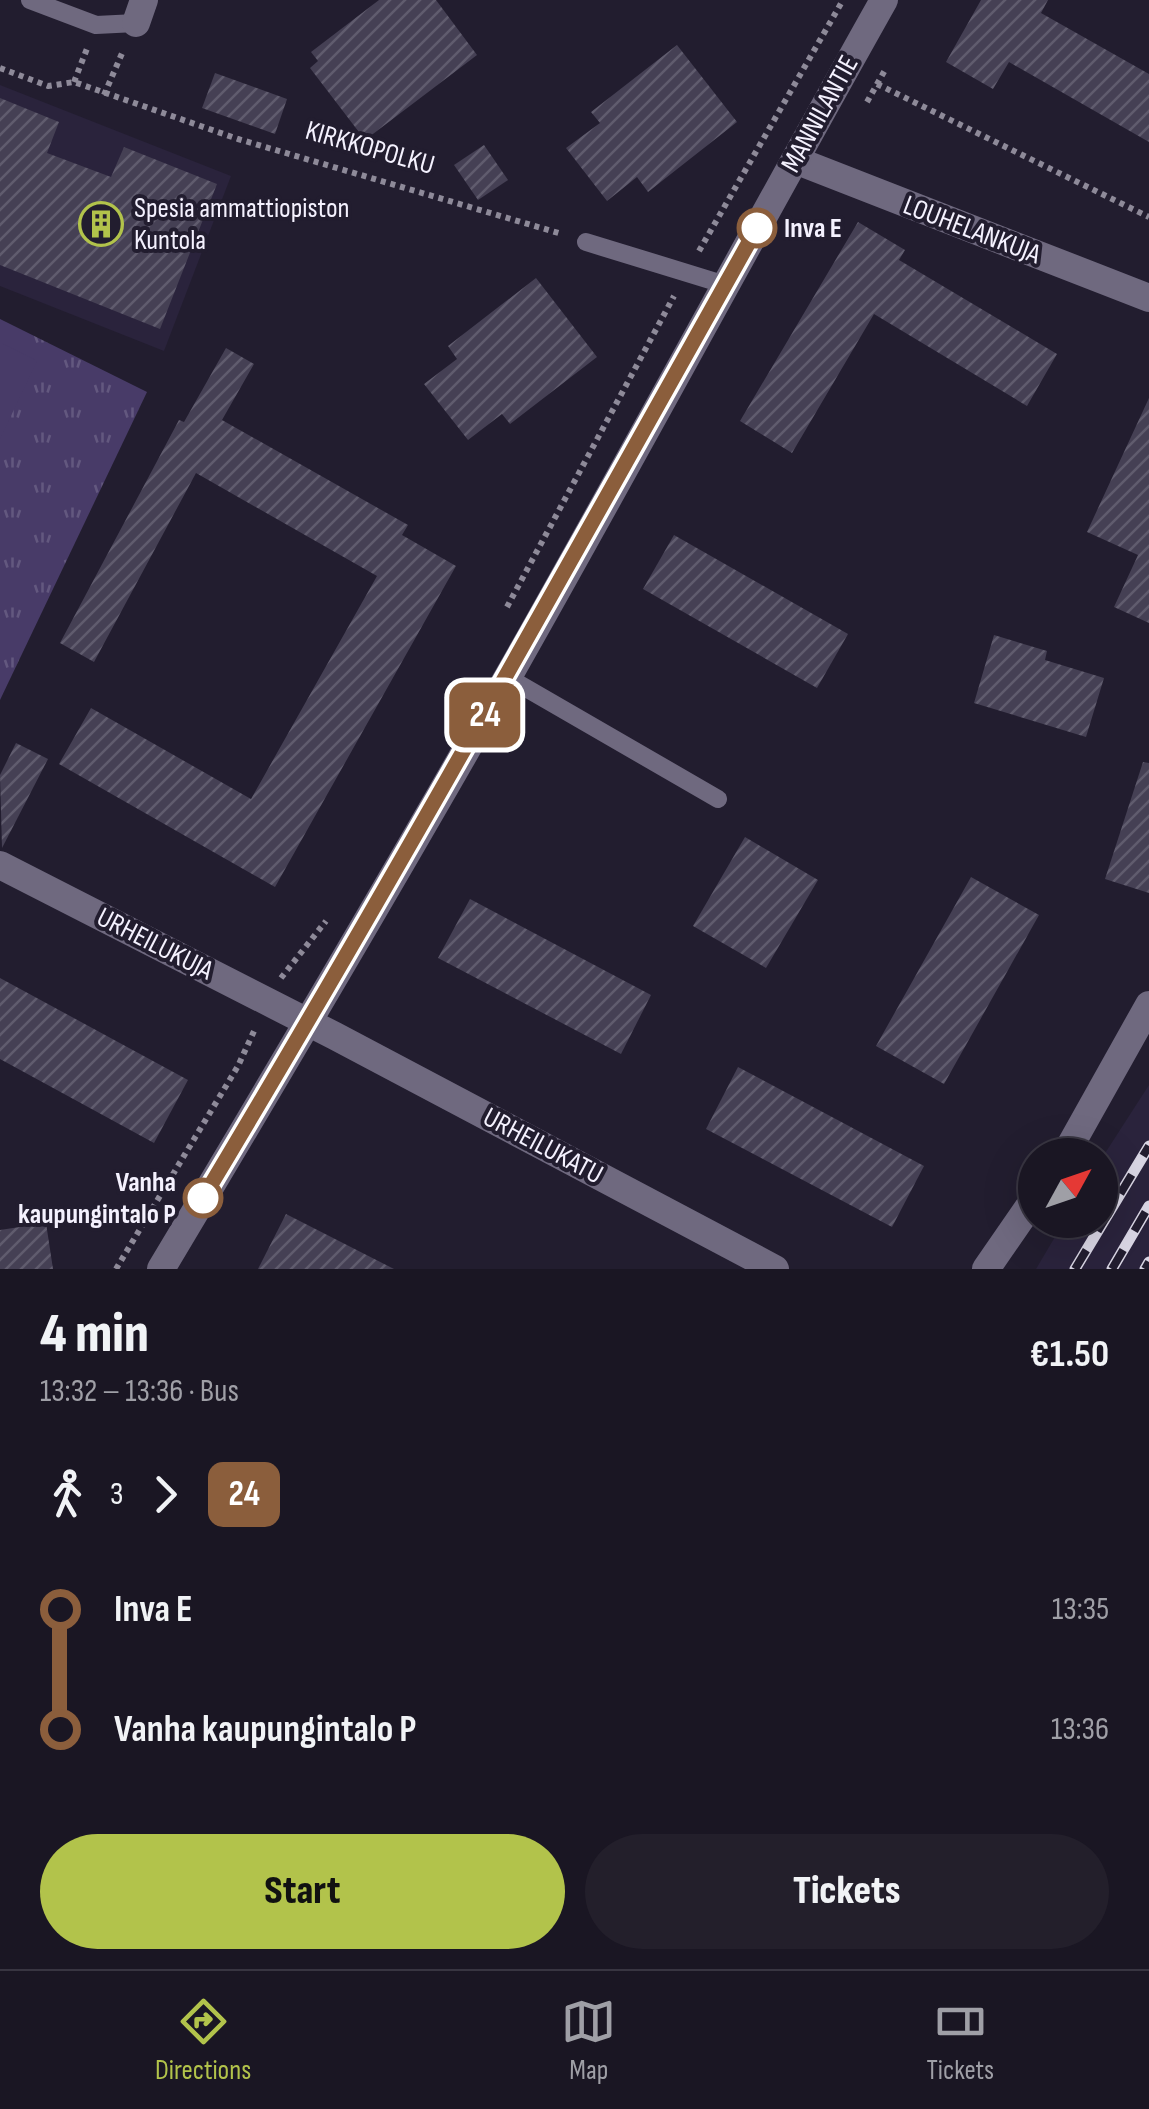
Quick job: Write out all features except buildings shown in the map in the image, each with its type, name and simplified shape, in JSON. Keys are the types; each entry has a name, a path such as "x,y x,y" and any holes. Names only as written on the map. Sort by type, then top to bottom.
{"street":[{"name":"MANNILANTIE","path":"161,1269 310,1022 353,940 507,677 884,0"},
{"name":"LOUHELANKUJA","path":"795,160 1149,298"},
{"name":"URHEILUKUJA","path":"0,865 310,1022"},
{"path":"1074,1138 1149,1005"},
{"name":"URHEILUKATU","path":"310,1022 776,1269"},
{"path":"986,1269 1018,1223"}],"lane":[{"path":"30,0 96,25 140,11"},
{"path":"586,242 726,285"},
{"path":"507,677 718,800"}],"path":[{"path":"502,616 686,273 843,0"},
{"path":"104,95 140,11"},
{"name":"KIRKKOPOLKU","path":"0,68 48,86 74,82 238,138 586,242"},
{"path":"878,84 1149,217"},
{"path":"116,1269 238,1066 284,973 331,913"}],"shaded area":[{"name":"Spesia ammattiopiston Kuntola","path":"0,85 231,176 164,351 0,286"},
{"path":"1149,1085 1149,1269 1036,1269 1054,1238 1118,1238 1118,1138 1115,1138"}],"green space":[{"path":"0,319 147,392 0,700"},
{"path":"0,342 37,361 0,439"}],"railway":[{"path":"1075,1269 1149,1146"},
{"path":"1112,1269 1149,1206"},
{"path":"1145,1269 1149,1262"}],"bus line":[{"name":"24","path":"203,1198 310,1022 757,228"}],"place":[{"name":"Spesia ammattiopiston Kuntola","path":"101,224"},
{"name":"Inva E","path":"757,228"},
{"name":"Vanha kaupungintalo P","path":"203,1198"}]}
